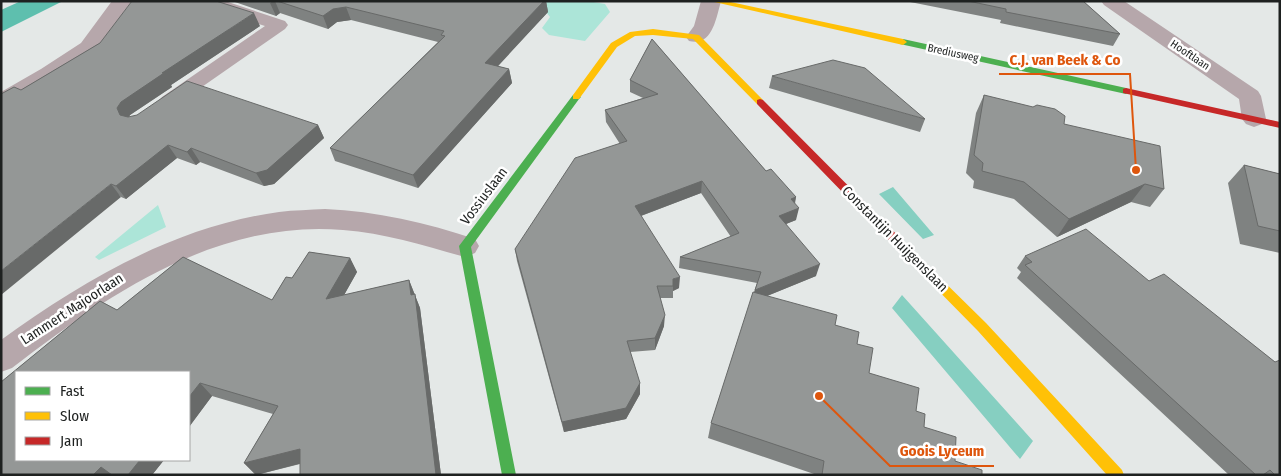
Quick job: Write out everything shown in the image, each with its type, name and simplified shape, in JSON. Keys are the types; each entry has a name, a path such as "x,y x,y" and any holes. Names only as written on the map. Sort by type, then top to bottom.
{"street":[{"path":"1,102 49,74 88,47 122,1"},
{"path":"696,37 704,27 712,1"},
{"name":"Brediusweg","path":"712,1 1280,125"},
{"name":"Hooftlaan","path":"1111,1 1250,96 1254,119"},
{"name":"Vossiuslaan","path":"509,475 465,246 614,45 624,37 637,32 654,31 696,37"},
{"name":"Constantijn Huijgenslaan","path":"696,37 982,327 1117,475"},
{"name":"Lammert Majoorlaan","path":"1,358 36,331 114,280 188,244 233,230 282,222 326,219 376,225 465,246"}],"lane":[{"path":"154,111 280,25 206,1"}],"shaded area":[{"path":"21,1 63,1 1,32 1,10"},
{"path":"521,1 588,1 605,4 610,12 585,41 549,35 542,28 550,17 542,7"},
{"path":"893,187 934,235 923,239 879,194"},
{"path":"158,205 166,227 99,260 95,257"},
{"path":"902,295 1033,441 1020,459 892,308"}],"building":[{"path":"132,1 216,1 254,13 121,102 117,108 120,115 128,117 137,115 187,81 318,125 267,170 256,173 191,148 187,152 168,145 116,186 111,184 1,271 1,94 14,87 21,90 100,43"},
{"path":"277,1 544,1 485,63 509,69 413,175 330,148 445,36 441,35 444,31 346,7 333,9 323,16"},
{"path":"968,1 1083,1 1120,34 1006,12 1006,9"},
{"path":"652,39 766,171 771,169 796,197 791,199 799,208 779,216 820,264 755,290 761,272 680,257 739,233 702,181 635,206 680,277 673,279 673,286 657,286 665,315 655,338 627,341 640,383 626,408 562,422 515,249 575,158 627,141 605,110 658,94 630,80"},
{"path":"833,60 865,68 925,119 772,76"},
{"path":"984,95 1033,107 1037,105 1055,109 1065,116 1064,124 1160,146 1164,189 1145,184 1069,219 1024,182 982,171 983,163 974,155"},
{"path":"1244,165 1280,174 1280,231 1258,226"},
{"path":"1086,229 1149,281 1164,274 1275,362 1280,360 1280,475 1275,475 1270,470 1263,475 1256,475 1025,265 1032,262 1025,256"},
{"path":"309,252 350,258 326,299 409,280 411,295 415,294 436,475 300,475 300,449 244,463 278,406 200,383 190,396 190,371 15,371 15,461 139,461 128,475 112,475 101,467 93,475 1,475 1,382 100,301 117,310 183,257 272,300 286,277 292,278"},
{"path":"753,292 837,315 835,325 859,332 857,344 873,348 869,373 919,388 916,411 925,414 924,427 956,437 955,461 982,470 982,475 822,475 824,461 711,423"}],"traffic: fast":[{"path":"903,42 1126,91"},
{"path":"509,475 465,246 576,97"}],"traffic: slow":[{"path":"714,1 903,42"},
{"path":"576,97 614,45 633,34 653,32 696,37 760,102"},
{"path":"921,266 982,327 1117,475"}],"traffic: jam":[{"path":"1126,91 1280,125"},
{"path":"760,102 921,266"}],"place":[{"name":"C.J. van Beek & Co","path":"1136,170"},
{"name":"Goois Lyceum","path":"819,396"}]}
